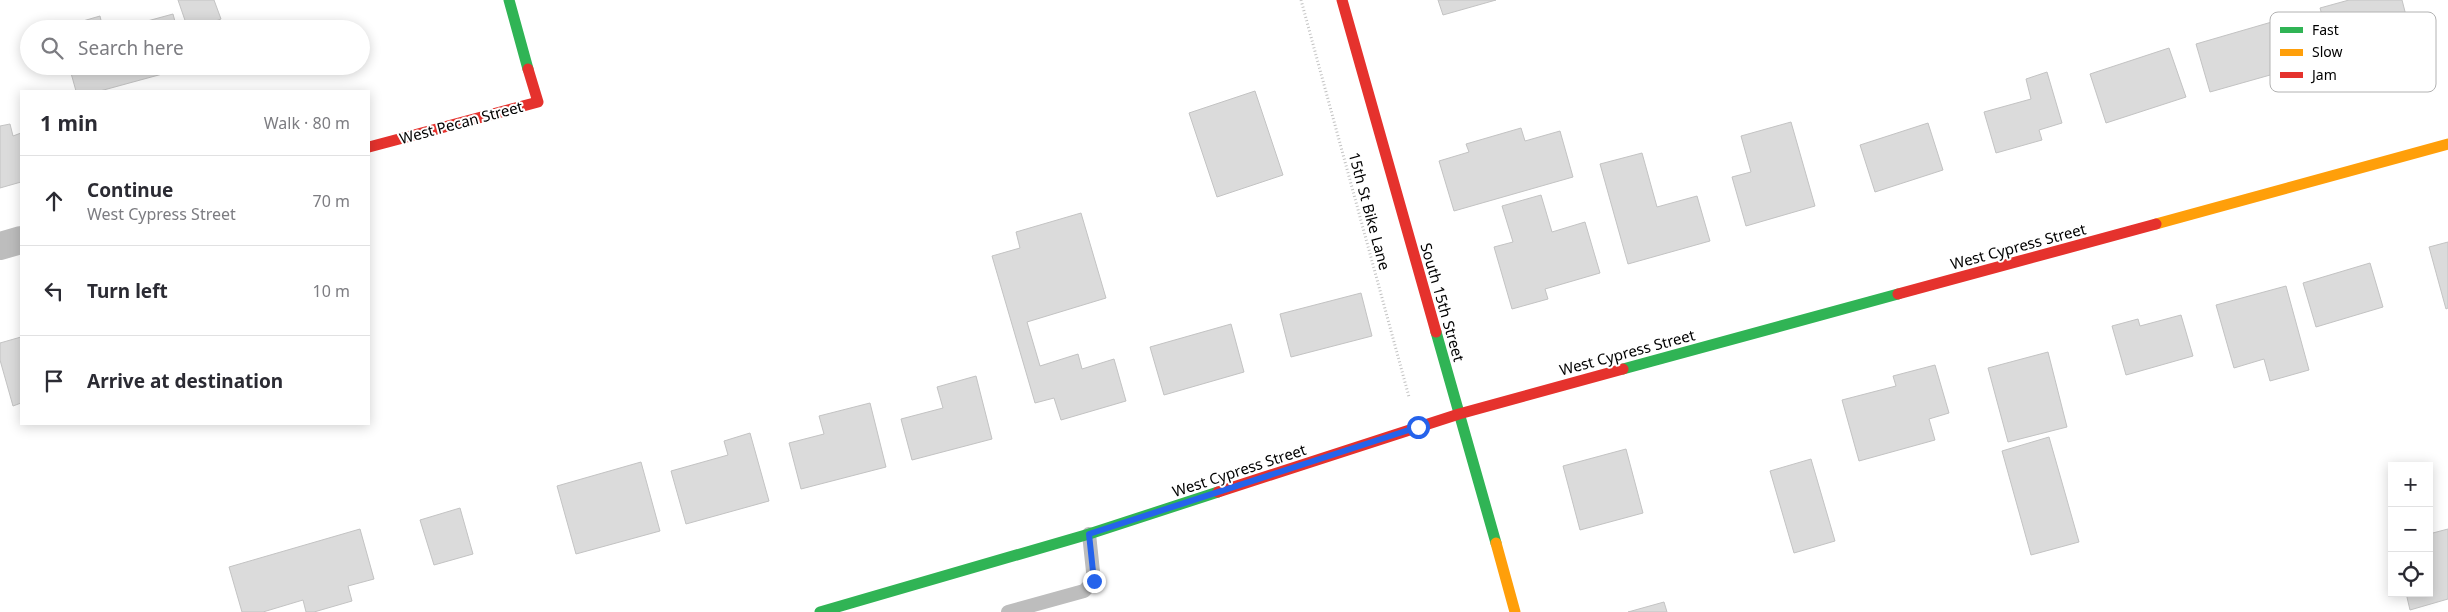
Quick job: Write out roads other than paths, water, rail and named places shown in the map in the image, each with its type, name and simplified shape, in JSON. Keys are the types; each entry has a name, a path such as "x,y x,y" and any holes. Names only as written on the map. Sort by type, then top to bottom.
{"street":[{"name":"West Pecan Street","path":"370,147 538,102 509,0"},
{"name":"South 15th Street","path":"1342,0 1515,612"},
{"name":"West Cypress Street","path":"820,612 1089,534 1459,414 2448,144"},
{"path":"0,246 20,240"}],"lane":[{"path":"1008,612 1084,591 1094,581 1089,534"}]}
